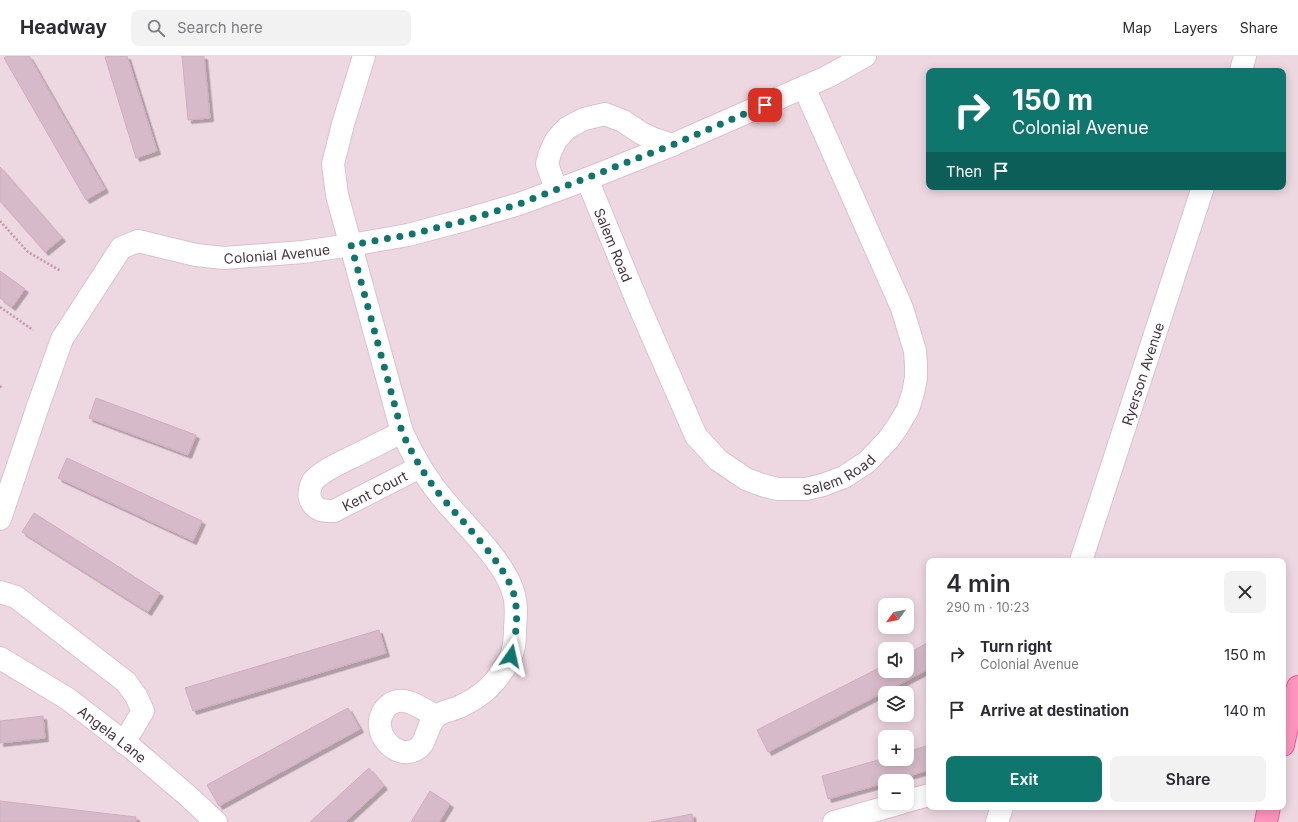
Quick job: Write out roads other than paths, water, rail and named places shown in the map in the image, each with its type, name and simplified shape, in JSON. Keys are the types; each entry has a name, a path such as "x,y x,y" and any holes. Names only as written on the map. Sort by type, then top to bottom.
{"main road":[{"path":"1286,731 1291,708 1292,690"},
{"path":"1266,822 1268,810"}],"street":[{"path":"364,56 343,124 333,164 337,195 402,432 420,468 444,500 495,559 506,577 514,595 517,611 514,642 511,656 505,668 489,689 480,696 437,716"},
{"name":"Colonial Avenue","path":"0,519 36,409 62,339 121,248 138,241 196,255 224,258 303,252 408,235 468,220 519,204 672,145 827,78 865,56"},
{"path":"1242,68 1246,56"},
{"name":"Salem Road","path":"587,179 640,308 696,436 718,460 746,479 762,485 777,489 806,489 823,485 844,477 867,462 888,440 898,426 908,409 913,393 916,378 916,358 902,308 804,87"},
{"path":"556,189 547,164 550,154 556,140 567,128 584,120 605,114 623,121 641,133 672,145"},
{"name":"Ryerson Avenue","path":"1081,558 1202,190"},
{"name":"Kent Court","path":"402,432 318,476 312,482 309,493 310,500 316,508 322,511 334,511 420,468"},
{"path":"0,592 16,597 126,682 136,696 143,711 124,743"},
{"name":"Angela Lane","path":"0,658 68,699 188,796 216,822"},
{"path":"914,799 926,796"},
{"path":"834,822 878,810"},
{"path":"998,822 1001,810"}]}
